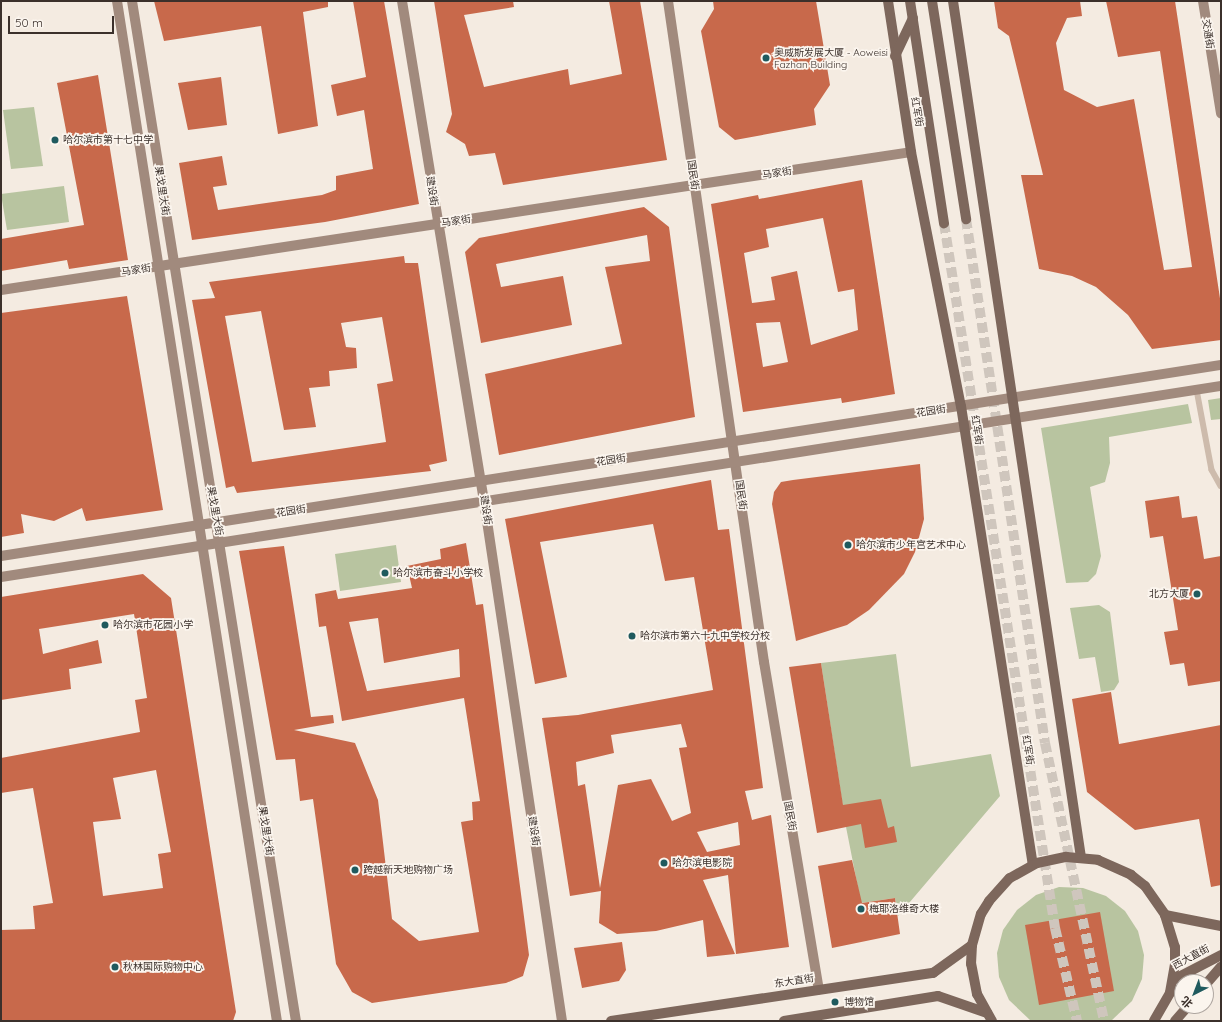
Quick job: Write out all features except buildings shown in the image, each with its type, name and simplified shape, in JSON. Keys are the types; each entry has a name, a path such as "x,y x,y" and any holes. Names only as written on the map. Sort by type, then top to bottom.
{"main road":[{"name":"果戈里大街","path":"117,1 277,1021"},
{"name":"果戈里大街","path":"132,1 217,522 296,1021"},
{"name":"建设街","path":"402,1 437,224 481,481 562,1021"},
{"name":"国民街","path":"668,1 764,662 819,989"},
{"name":"红军街","path":"888,1 895,56 911,152 961,406 1033,864"},
{"name":"红军街","path":"910,1 944,222"},
{"path":"932,1 966,219"},
{"path":"953,1 1011,398 1081,857"},
{"name":"交通街","path":"1203,1 1221,114"},
{"path":"895,56 912,18"},
{"name":"马家街","path":"1,290 911,152"},
{"name":"花园街","path":"1,556 1221,364"},
{"name":"花园街","path":"1,577 1221,386"},
{"path":"989,1017 974,985 972,944 975,929 988,901 1010,878 1033,864 1051,859 1081,857 1110,864 1131,875 1149,890 1166,915 1175,947 1173,980 1164,1005 1154,1021"},
{"path":"1166,915 1221,926"},
{"name":"东大直街","path":"611,1021 933,973 972,944"},
{"name":"西大直街","path":"1173,980 1221,955"},
{"path":"1214,975 1221,967"},
{"path":"784,1021 938,996 989,1017"}],"lane":[{"path":"1197,390 1212,470 1221,486"}],"green space":[{"path":"34,107 43,166 11,169 3,110"},
{"path":"64,186 69,222 7,230 1,194"},
{"path":"1221,398 1221,419 1211,420 1208,400"},
{"path":"1188,404 1192,423 1109,437 1110,463 1105,482 1090,487 1101,556 1096,574 1088,582 1066,583 1041,428"},
{"path":"396,545 401,582 340,591 335,554"},
{"path":"1099,605 1110,612 1119,682 1114,690 1101,692 1095,657 1079,659 1070,608"},
{"path":"896,654 911,767 991,754 1000,796 898,916 895,898 861,903 846,827 821,663"},
{"path":"1059,887 1083,888 1106,896 1125,911 1138,931 1144,955 1142,979 1132,1001 1111,1021 1031,1021 1009,1000 999,977 997,953 1003,930 1017,910 1036,895"}],"tunnel":[{"path":"966,219 1045,743 1104,1021"},
{"path":"944,223 1055,928 1077,1021"}],"place":[{"name":"奥威斯发展大厦 - Aoweisi Fazhan Building","path":"766,58"},
{"name":"哈尔滨市第十七中学","path":"55,140"},
{"name":"哈尔滨市少年宫艺术中心","path":"848,545"},
{"name":"哈尔滨市奋斗小学校","path":"385,573"},
{"name":"北方大厦","path":"1197,594"},
{"name":"哈尔滨市花园小学","path":"105,625"},
{"name":"哈尔滨市第六十九中学校分校","path":"632,636"},
{"name":"哈尔滨电影院","path":"664,863"},
{"name":"跨越新天地购物广场","path":"355,870"},
{"name":"梅耶洛维奇大楼","path":"861,909"},
{"name":"秋林国际购物中心","path":"115,967"},
{"name":"博物馆","path":"835,1002"}]}
